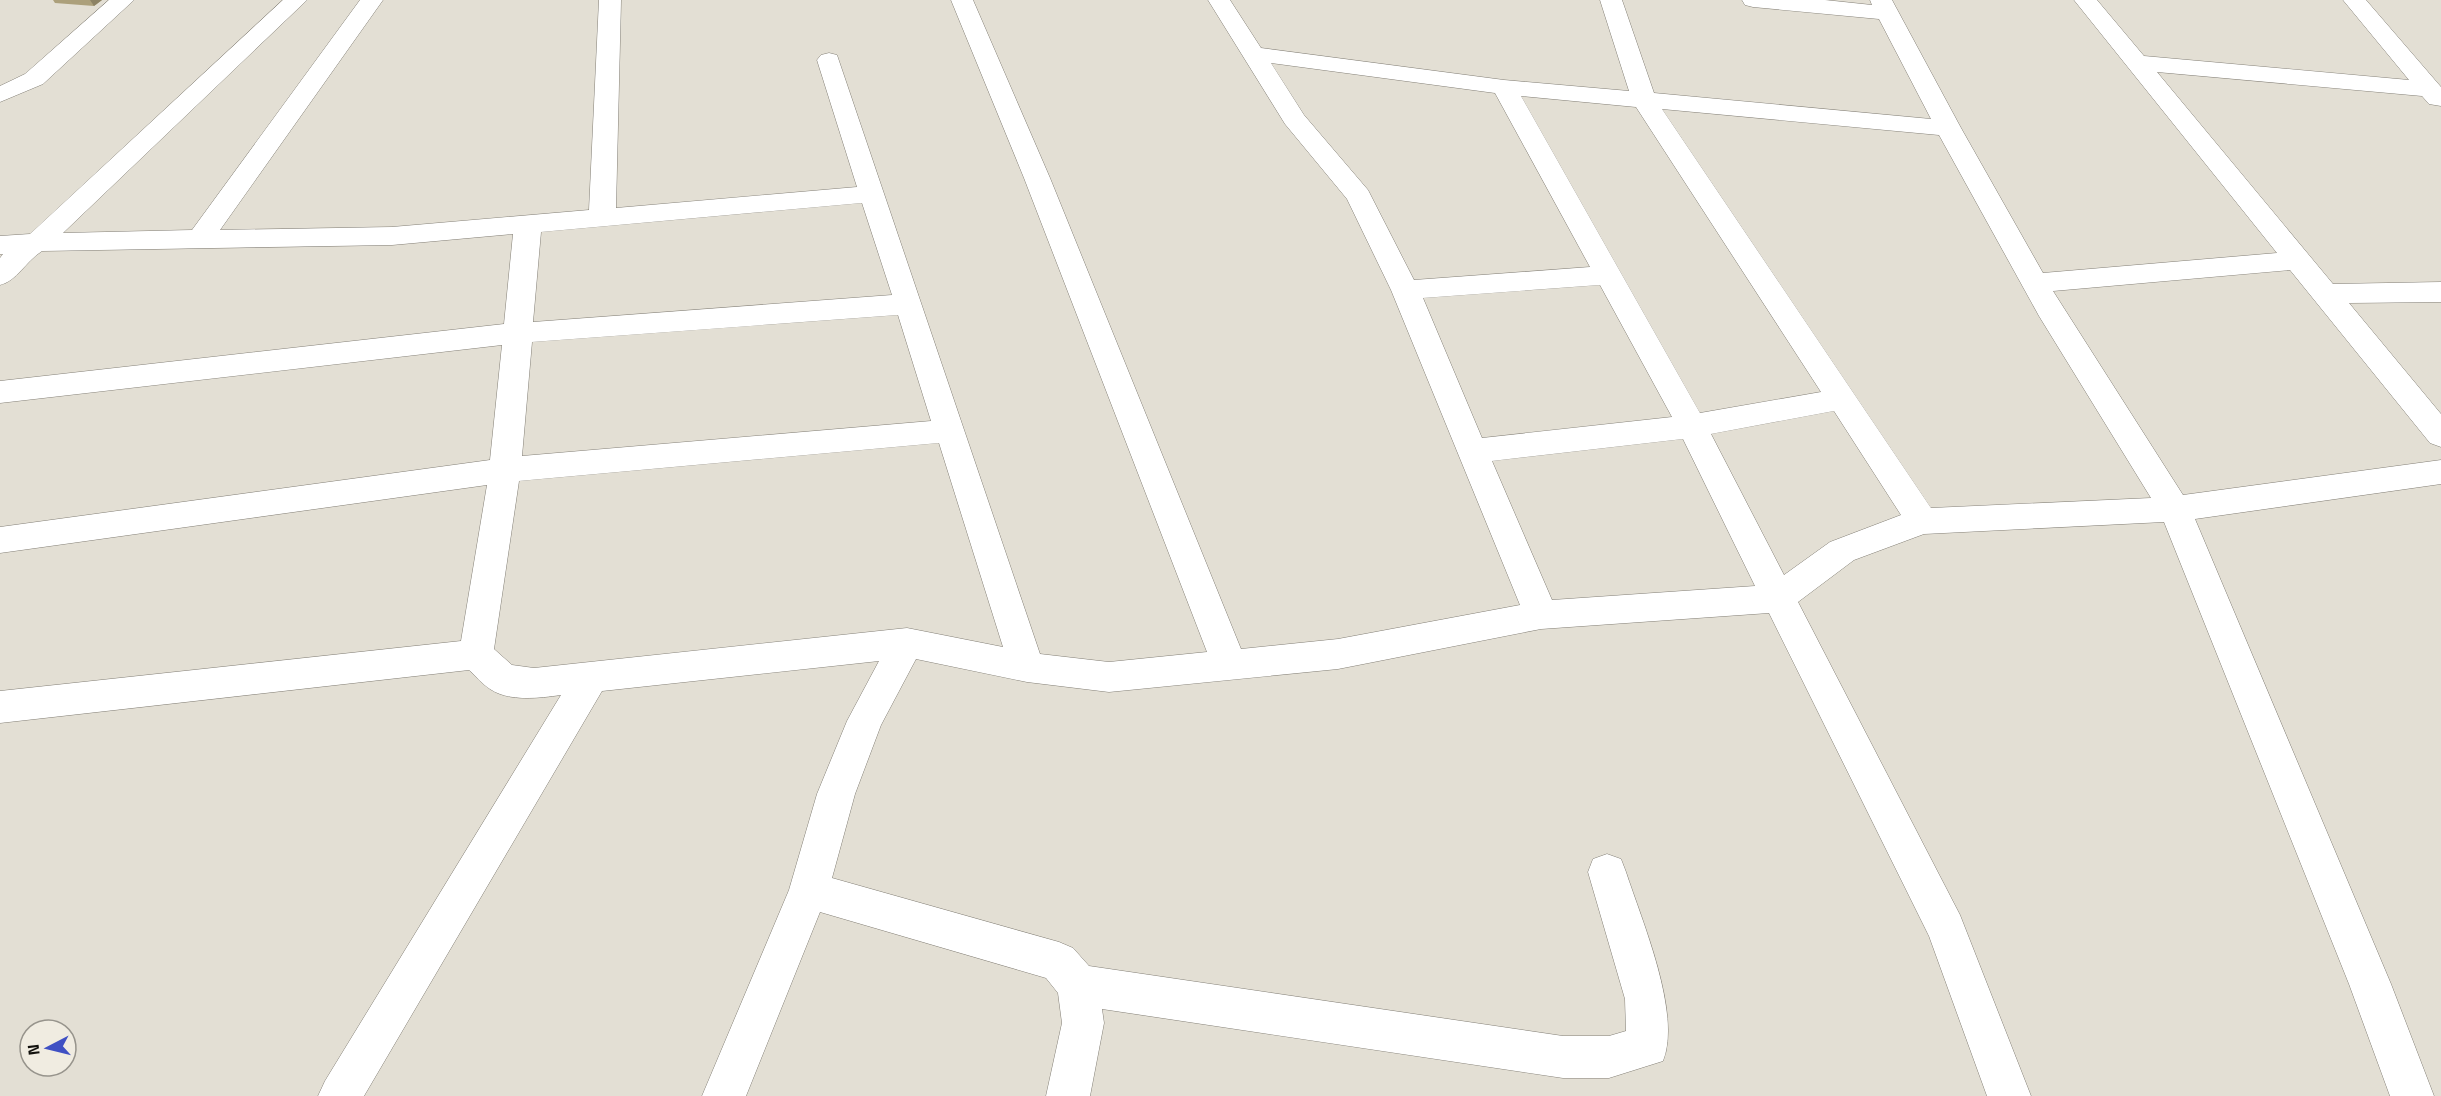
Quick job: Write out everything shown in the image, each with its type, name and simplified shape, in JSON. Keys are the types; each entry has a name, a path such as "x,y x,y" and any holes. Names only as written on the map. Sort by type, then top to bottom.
{"street":[{"path":"0,95 34,79 123,0"},
{"path":"0,276 20,252 37,242 296,0"},
{"path":"200,240 372,0"},
{"path":"602,218 610,0"},
{"path":"962,0 1037,178 1230,664"},
{"path":"1219,0 1294,119 1359,196 1405,290 1540,615"},
{"path":"1611,0 1644,100 1922,521"},
{"path":"1754,0 1885,7 1948,128 2053,316 2175,509 2370,984 2412,1096"},
{"path":"2085,0 2441,435"},
{"path":"2354,0 2435,95"},
{"path":"1254,54 1504,87 1948,128"},
{"path":"829,60 1027,667"},
{"path":"2137,63 2435,95"},
{"path":"1504,87 1692,426 1946,929 2009,1096"},
{"path":"0,246 37,242 392,236 872,194"},
{"path":"476,654 505,470 528,224"},
{"path":"2035,283 2298,260"},
{"path":"1405,290 1610,275"},
{"path":"2326,294 2441,292"},
{"path":"0,392 518,333 908,304"},
{"path":"1473,451 1692,426 1840,399"},
{"path":"0,540 505,470 949,431"},
{"path":"0,707 476,654 503,679 534,683 907,643 1027,667 1108,676 1338,654 1540,615 1778,598 1842,551 1922,521 2175,509 2441,472"},
{"path":"724,1096 809,890 836,794 865,721 907,643"},
{"path":"340,1096 591,678"},
{"path":"1078,985 1563,1057 1609,1057 1648,1046 1646,999 1607,872"},
{"path":"809,890 1059,962 1078,985 1083,1023 1068,1096"}]}
